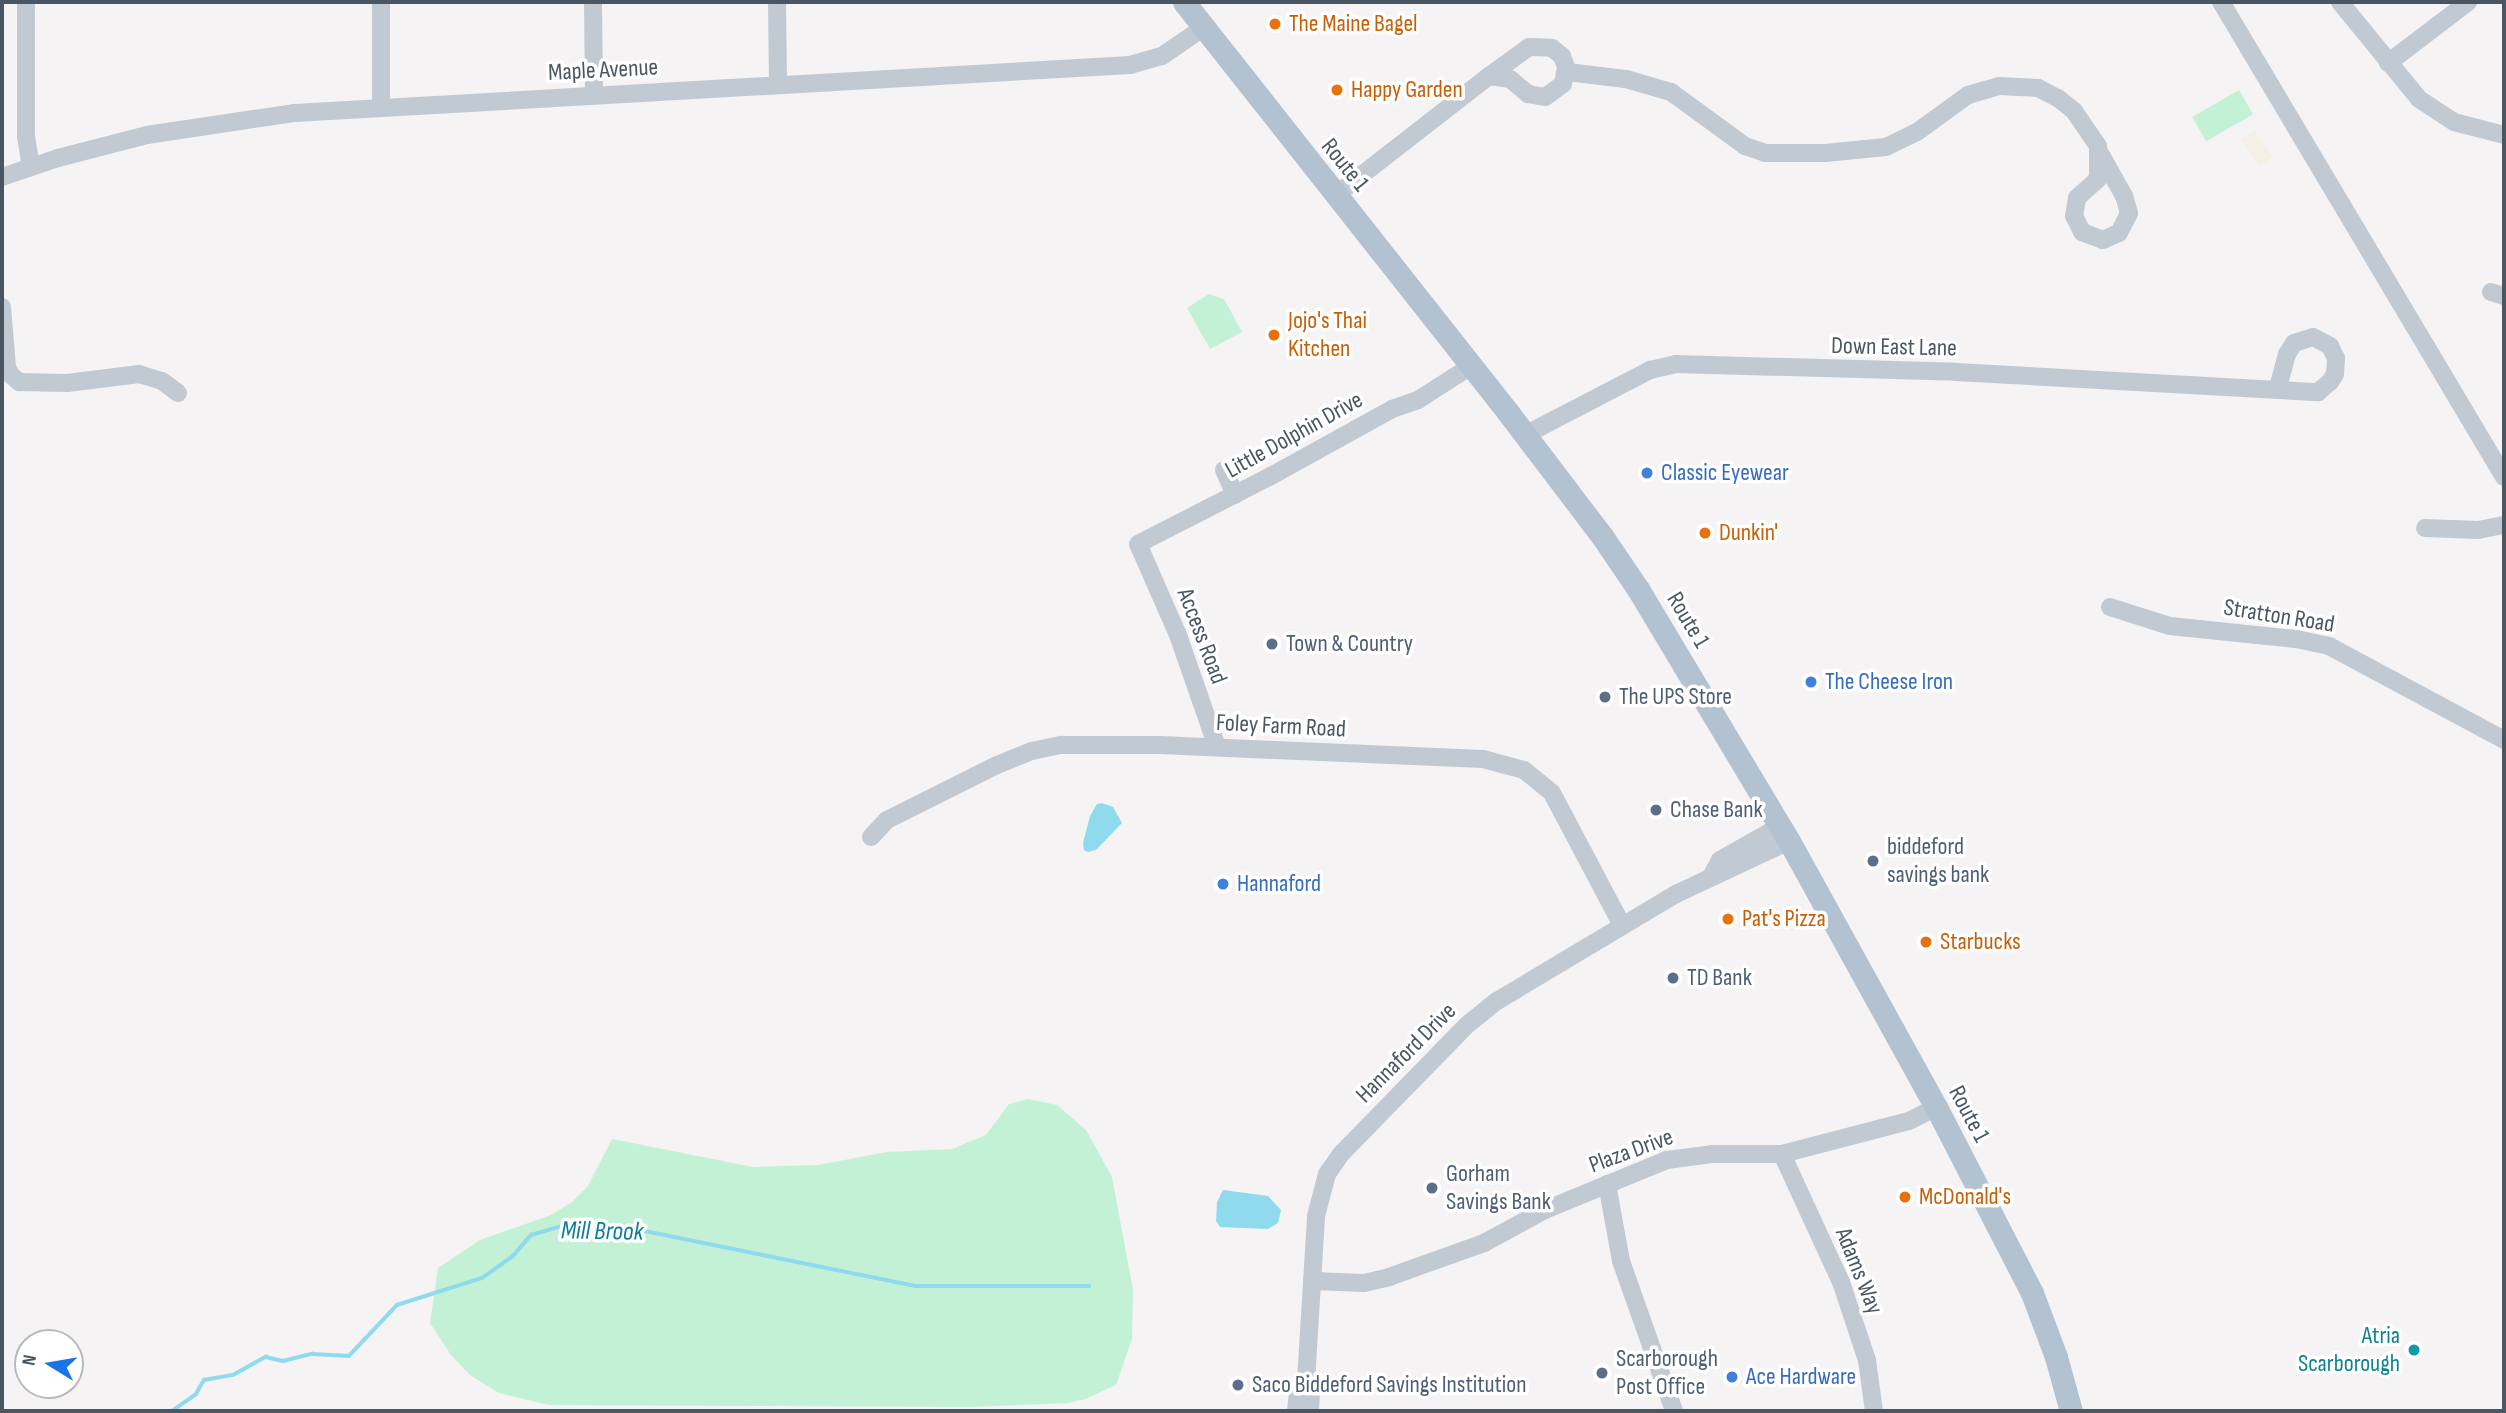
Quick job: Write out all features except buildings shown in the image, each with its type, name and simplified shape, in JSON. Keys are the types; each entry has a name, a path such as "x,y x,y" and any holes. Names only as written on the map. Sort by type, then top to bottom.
{"main road":[{"name":"Route 1","path":"1184,2 1525,435 1602,536 1638,589 1784,834 1936,1107 2032,1293 2056,1357 2071,1411"}],"street":[{"path":"26,2 26,136 31,167"},
{"path":"381,2 381,107"},
{"path":"593,2 594,95"},
{"path":"777,2 778,85"},
{"path":"2221,2 2504,477"},
{"path":"2340,2 2411,91 2442,115 2468,127 2504,135"},
{"path":"2388,63 2468,2"},
{"name":"Maple Avenue","path":"2,177 95,148 200,125 295,113 1130,65 1162,56 1204,27"},
{"path":"1336,195 1489,76 1525,49 1540,45 1559,52 1566,72 1557,91 1541,97 1528,94 1510,79 1489,76"},
{"path":"1566,72 1626,79 1671,92 1745,146 1765,153 1825,153 1886,146 1917,132 1968,95 1999,86 2032,87 2050,93 2074,111 2092,133 2101,155"},
{"path":"2,307 7,367 15,380 53,384 139,374 162,381 178,393"},
{"name":"Down East Lane","path":"1525,435 1650,370 1676,364 2278,387"},
{"name":"Little Dolphin Drive","path":"1138,544 1235,495 1392,409 1418,400 1471,366"},
{"path":"1224,470 1235,495"},
{"path":"2425,528 2478,530 2504,525"},
{"name":"Access Road","path":"1138,544 1178,635 1217,747"},
{"name":"Stratton Road","path":"2110,607 2170,626 2296,639 2329,646 2504,740"},
{"name":"Foley Farm Road","path":"871,837 887,820 997,765 1040,749 1075,744 1469,757 1524,769 1540,780 1558,801 1622,925"},
{"name":"Hannaford Drive","path":"1310,1411 1311,1394 1306,1381 1319,1200 1327,1174 1341,1154 1480,1014 1516,988 1622,925 1712,875 1726,873 1784,834"},
{"name":"Plaza Drive","path":"1312,1281 1364,1283 1389,1276 1484,1243 1535,1215 1655,1163 1682,1156 1782,1154 1909,1121 1936,1107"},
{"name":"Adams Way","path":"1782,1154 1841,1282 1867,1360 1874,1411"},
{"path":"1607,1184 1621,1261 1674,1411"},
{"name":"Hannaford Drive","path":"1296,1411 1298,1392 1306,1381"}],"green space":[{"path":"2239,90 2253,114 2206,141 2192,117"},
{"path":"1209,294 1224,299 1242,332 1210,349 1187,308"},
{"path":"1028,1099 1057,1105 1086,1130 1112,1177 1133,1290 1132,1339 1116,1385 1085,1399 1068,1403 972,1407 549,1405 499,1393 470,1375 451,1355 430,1323 438,1268 480,1240 551,1215 572,1202 588,1186 612,1139 753,1167 818,1165 887,1152 952,1149 986,1135 1009,1104"}],"sand":[{"path":"2254,130 2273,157 2260,166 2241,139"}],"water":[{"path":"1097,804 1113,807 1122,823 1096,850 1088,852 1084,850 1083,843 1090,816"},
{"path":"1223,1190 1268,1196 1281,1210 1278,1223 1268,1229 1220,1227 1216,1221 1217,1202"}],"waterway":[{"name":"Mill Brook","path":"172,1411 196,1394 204,1380 233,1375 266,1357 283,1361 312,1354 349,1356 397,1305 482,1278 512,1257 531,1235 566,1225 645,1231 916,1286 1089,1286"}],"place":[{"name":"The Maine Bagel","path":"1275,24"},
{"name":"Happy Garden","path":"1337,90"},
{"name":"Jojo's Thai Kitchen","path":"1274,335"},
{"name":"Classic Eyewear","path":"1647,473"},
{"name":"Dunkin'","path":"1705,533"},
{"name":"Town & Country","path":"1272,644"},
{"name":"The Cheese Iron","path":"1811,682"},
{"name":"The UPS Store","path":"1605,697"},
{"name":"Chase Bank","path":"1656,810"},
{"name":"biddeford savings bank","path":"1873,861"},
{"name":"Hannaford","path":"1223,884"},
{"name":"Pat's Pizza","path":"1728,919"},
{"name":"Starbucks","path":"1926,942"},
{"name":"TD Bank","path":"1673,978"},
{"name":"Gorham Savings Bank","path":"1432,1188"},
{"name":"McDonald's","path":"1905,1197"},
{"name":"Atria Scarborough","path":"2414,1350"},
{"name":"Scarborough Post Office","path":"1602,1373"},
{"name":"Ace Hardware","path":"1732,1377"},
{"name":"Saco Biddeford Savings Institution","path":"1238,1385"}]}
